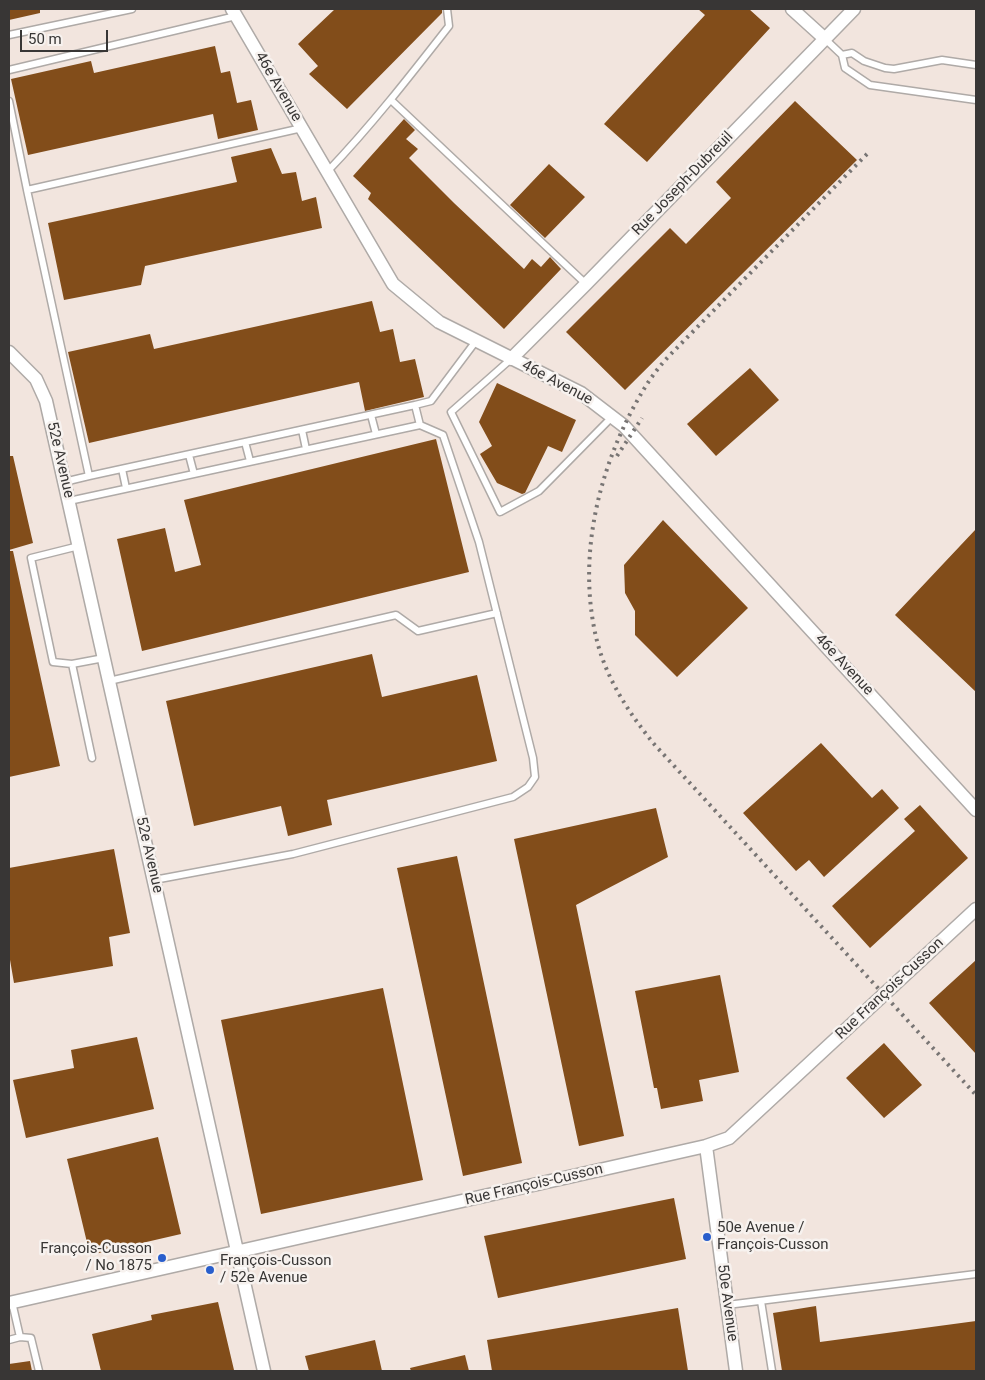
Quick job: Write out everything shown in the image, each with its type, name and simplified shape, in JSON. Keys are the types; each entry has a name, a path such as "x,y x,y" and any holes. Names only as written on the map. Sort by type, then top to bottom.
{"street":[{"path":"792,9 824,38"},
{"name":"Rue Joseph-Dubreuil","path":"511,359 854,9"},
{"name":"46e Avenue","path":"234,12 393,284 439,322 581,393 632,434 976,810"},
{"name":"52e Avenue","path":"9,352 36,379 46,401 264,1371"},
{"name":"Rue François-Cusson","path":"10,1302 706,1146 729,1138 976,909"},
{"name":"50e Avenue","path":"706,1146 736,1371"}],"lane":[{"path":"9,35 132,9"},
{"path":"327,172 391,100 449,26 447,9"},
{"path":"9,70 234,12"},
{"path":"824,38 842,55 845,68 870,85 976,100"},
{"path":"842,55 852,53 864,61 885,68 942,60 976,65"},
{"path":"391,100 586,284"},
{"path":"9,101 89,476"},
{"path":"27,190 302,128"},
{"path":"64,482 431,401 476,341"},
{"path":"511,359 451,412 500,512 539,491 612,417"},
{"path":"415,405 420,425"},
{"path":"371,415 376,434"},
{"path":"69,501 420,425 443,435 479,542 533,758 535,777 528,787 513,797 293,854 154,880"},
{"path":"302,430 306,450"},
{"path":"245,442 250,461"},
{"path":"188,455 194,474"},
{"path":"122,469 126,488"},
{"path":"79,546 31,558 53,662 72,664 104,658"},
{"path":"109,681 396,615 418,631 497,613"},
{"path":"72,664 92,758"},
{"path":"727,1305 976,1274"},
{"path":"761,1301 772,1371"},
{"path":"10,1302 20,1337"},
{"path":"9,1340 20,1337 31,1338 39,1371"}],"shaded area":[{"path":"9,9 976,9 976,1371 9,1371"}],"building":[{"path":"9,9 40,9 40,13 9,20"},
{"path":"335,9 442,9 442,13 347,109 309,74 318,66 298,44"},
{"path":"698,9 749,9 770,28 647,162 604,124 705,15"},
{"path":"215,46 221,73 230,71 237,103 251,100 258,130 218,139 213,114 28,155 11,79 91,61 94,73"},
{"path":"795,101 857,160 625,390 566,332 670,228 686,244 731,198 716,182"},
{"path":"404,119 415,130 406,139 418,149 409,158 454,203 524,269 532,259 541,267 550,257 561,269 504,329 368,199 371,193 353,176"},
{"path":"271,148 282,174 296,172 302,201 316,197 322,228 145,266 141,285 64,300 48,223 237,182 231,157"},
{"path":"549,164 585,197 545,238 510,205"},
{"path":"372,301 380,332 393,329 400,362 415,359 424,397 365,411 359,382 89,443 68,352 150,334 154,349"},
{"path":"750,368 779,400 716,456 687,424"},
{"path":"497,383 576,420 562,452 548,446 525,493 522,494 497,483 480,454 492,446 479,422"},
{"path":"436,439 469,572 142,651 117,539 165,528 175,572 201,565 184,500"},
{"path":"9,456 13,456 33,543 9,550"},
{"path":"663,520 748,608 677,677 635,635 635,611 625,593 624,565"},
{"path":"976,529 976,692 895,615"},
{"path":"9,551 13,551 60,766 9,777"},
{"path":"372,654 382,697 477,675 497,761 327,800 332,825 288,836 281,806 194,826 166,701"},
{"path":"821,743 872,798 882,789 899,808 824,877 809,860 796,871 743,813"},
{"path":"920,805 968,858 870,948 832,906 915,831 904,819"},
{"path":"656,808 668,857 576,905 624,1136 579,1146 514,839"},
{"path":"114,849 130,933 109,937 113,966 14,983 9,954 9,868"},
{"path":"457,856 522,1163 463,1176 397,868"},
{"path":"976,960 976,1054 929,1003"},
{"path":"720,975 739,1072 699,1080 703,1101 661,1109 657,1088 654,1088 635,991"},
{"path":"383,988 423,1180 261,1214 221,1020"},
{"path":"137,1037 154,1109 26,1138 13,1080 74,1068 71,1050"},
{"path":"884,1043 922,1085 884,1118 846,1078"},
{"path":"158,1137 181,1234 90,1255 67,1159"},
{"path":"674,1198 686,1259 498,1298 484,1236"},
{"path":"218,1302 234,1370 101,1371 92,1334 152,1320 151,1315"},
{"path":"816,1306 820,1342 976,1321 976,1371 782,1371 773,1313"},
{"path":"678,1308 688,1371 492,1371 487,1340"},
{"path":"375,1340 382,1371 309,1371 305,1356"},
{"path":"465,1355 469,1371 411,1371 410,1368"},
{"path":"30,1361 32,1371 9,1371 9,1364"}],"railway":[{"path":"867,154 668,357 643,391 618,440 599,496 590,554 589,583 592,612 601,655 613,683 636,720 654,744 976,1095"},
{"path":"617,456 642,418"}],"place":[{"name":"50e Avenue / François-Cusson","path":"707,1237"},
{"name":"François-Cusson / No 1875","path":"162,1258"},
{"name":"François-Cusson / 52e Avenue","path":"210,1270"}]}
